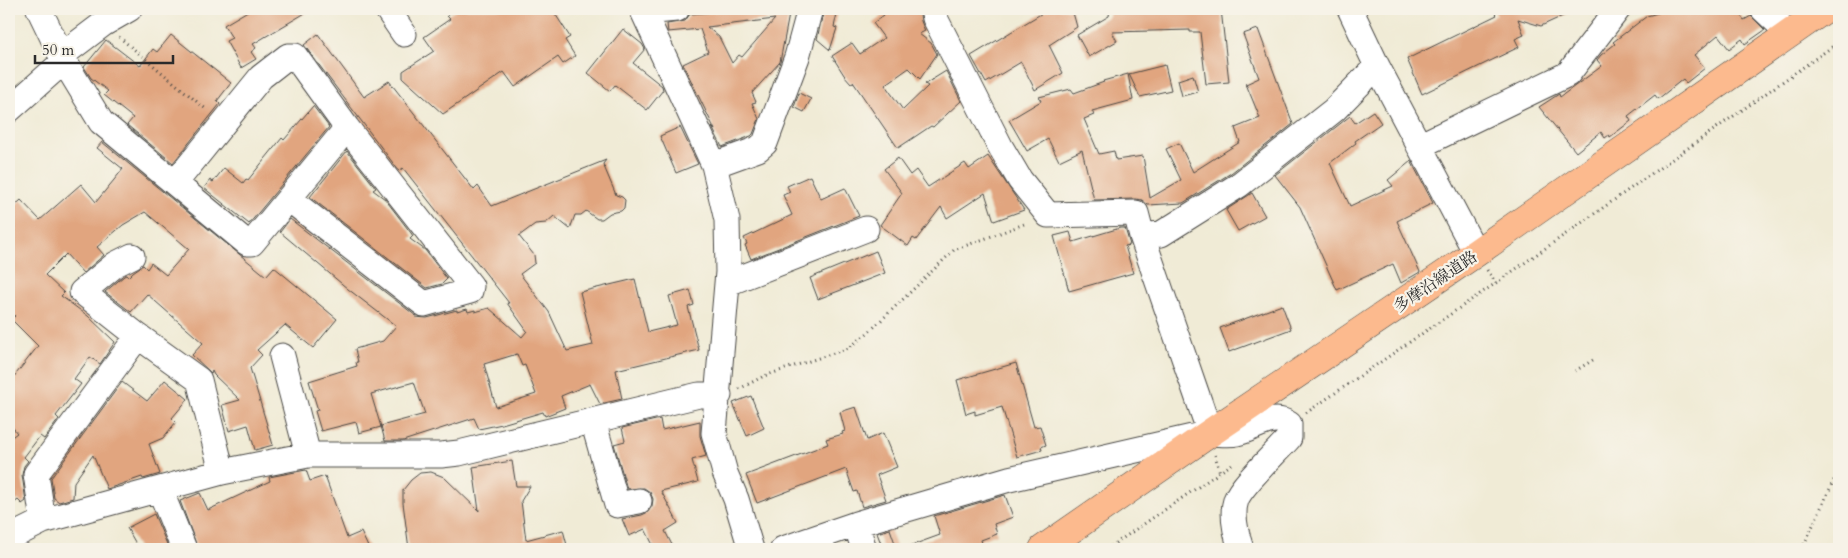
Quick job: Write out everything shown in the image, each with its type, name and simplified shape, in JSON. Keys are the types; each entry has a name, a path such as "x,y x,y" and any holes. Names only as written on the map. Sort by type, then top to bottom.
{"main road":[{"name":"多摩沿線道路","path":"1043,549 1210,433 1476,253 1824,9"}],"street":[{"path":"40,9 63,58 101,122 247,243 252,243 347,128"},
{"path":"9,110 63,58 103,24 129,9"},
{"path":"387,9 404,34"},
{"path":"677,9 643,11 714,165 727,220 728,283 714,432 725,473 736,499 751,549"},
{"path":"714,165 758,149 765,143 797,57 810,9"},
{"path":"933,9 935,18 1000,146 1020,180 1048,215 1136,213 1142,236 1210,433"},
{"path":"1350,9 1377,66 1476,253"},
{"path":"1419,146 1568,74 1618,9"},
{"path":"1763,9 1790,34"},
{"path":"175,183 261,77 288,56 295,56 347,128 470,286 470,290 424,304 289,199"},
{"path":"1142,236 1161,234 1239,185 1334,110 1377,66"},
{"path":"728,283 866,228"},
{"path":"132,256 116,264 82,292 138,336 199,380 222,472"},
{"path":"43,521 36,474 138,336"},
{"path":"282,356 308,455"},
{"path":"9,538 43,521 222,472 308,455 441,455 459,453 699,395 718,395"},
{"path":"783,549 856,524 1009,479 1210,433 1237,433 1270,420 1284,421 1289,424 1289,438 1249,481 1236,499 1233,516 1241,549"},
{"path":"593,421 617,505 639,501"},
{"path":"160,490 184,549"},
{"path":"856,524 864,549"}],"path":[{"path":"103,24 223,124"},
{"path":"1289,424 1504,278 1839,42"},
{"path":"718,395 742,388 764,376 849,348 870,331 954,250 1048,215"},
{"path":"1575,371 1593,360"},
{"path":"1107,549 1242,457"},
{"path":"1802,549 1839,469"}],"building":[{"path":"251,9 312,9 253,44 256,48 251,52 256,59 241,68 226,41 232,38 224,25"},
{"path":"457,9 552,9 570,37 565,40 575,56 563,64 558,57 515,87 504,72 443,114 403,78 403,71 434,51 424,37 450,19 447,16"},
{"path":"716,9 777,9 777,17 784,9 790,9 780,62 752,93 756,102 752,103 759,119 753,134 722,147 683,64 708,52 700,29 668,32 667,24 685,21 690,14 716,12","holes":["775,19 742,57 739,55 732,63 719,37 707,27"]},
{"path":"824,9 838,9 834,27 837,28 830,50 817,39"},
{"path":"880,9 919,9 925,31 919,34 931,43 937,54 920,79 909,68 885,85 903,110 928,86 925,84 946,71 961,101 933,127 931,126 898,148 853,82 851,83 844,75 832,56 852,43 860,54 884,38 873,23 884,15"},
{"path":"1049,9 1072,9 1077,27 1049,45 1063,73 1035,90 1021,62 986,83 971,56"},
{"path":"1110,9 1221,9 1229,82 1206,84 1200,32 1190,32 1190,30 1112,32 1117,41 1089,57 1077,35 1109,16"},
{"path":"1495,9 1578,9 1541,26 1518,19 1524,35 1515,39 1519,47 1422,94 1407,59 1497,15"},
{"path":"1672,9 1736,9 1744,20 1751,16 1765,30 1745,44 1742,39 1729,49 1718,35 1694,55 1705,68 1686,83 1683,79 1658,99 1655,95 1628,116 1631,121 1610,137 1609,135 1605,138 1601,132 1576,152 1539,107 1559,94 1560,97 1602,66 1597,60 1601,55 1615,44 1613,42 1647,16"},
{"path":"623,29 642,44 645,49 633,63 662,86 663,90 647,110 615,85 610,91 588,73"},
{"path":"1258,29 1293,124 1231,173 1183,203 1148,205 1142,200 1136,199 1094,200 1082,150 1059,161 1048,139 1027,151 1009,120 1041,101 1039,97 1071,89 1074,93 1103,81 1128,74 1133,100 1092,111 1094,115 1084,119 1099,154 1114,151 1116,160 1143,156 1150,198 1181,180 1166,149 1179,143 1193,172 1240,142 1235,128 1260,118 1246,84 1259,78 1243,34"},
{"path":"318,34 364,97 389,81 474,190 478,186 492,206 606,160 603,164 616,195 625,200 624,208 621,211 610,213 602,219 597,219 586,211 581,215 575,215 570,229 554,216 546,223 535,224 519,236 534,255 535,263 520,274 549,312 567,351 593,345 580,292 635,279 648,332 677,325 669,296 690,290 694,305 688,307 699,350 616,370 622,399 600,404 590,384 561,396 565,408 545,416 543,412 479,429 474,418 403,441 385,441 381,426 425,414 414,382 371,394 381,427 359,433 356,422 321,431 315,411 318,410 309,381 357,366 355,349 383,341 396,326 280,232 290,219 415,317 427,318 457,310 457,312 467,309 468,312 475,310 475,312 489,308 522,337 527,331 507,303 509,303 403,168 399,171 304,45","holes":["517,354 522,366 525,365 536,394 496,407 484,364"]},
{"path":"171,35 231,83 217,101 220,104 173,163 127,125 133,118 104,95 108,91 91,78 84,67 106,40 140,66 153,49 157,52"},
{"path":"1165,65 1171,90 1140,97 1129,74"},
{"path":"1193,75 1198,92 1182,96 1178,80"},
{"path":"799,93 811,99 804,112 794,107"},
{"path":"313,106 329,127 249,224 204,188 210,180 213,182 224,168 243,183 246,179 248,180 282,138 284,140"},
{"path":"1373,111 1381,123 1355,141 1356,143 1330,163 1350,206 1393,186 1388,180 1411,161 1433,203 1397,221 1420,272 1401,283 1393,264 1337,290 1300,207 1275,175 1350,116 1355,123"},
{"path":"680,127 698,164 676,173 660,136"},
{"path":"102,142 266,276 274,267 337,319 313,348 285,325 257,350 262,355 250,368 273,445 255,450 248,425 229,431 222,405 240,400 212,371 211,373 192,355 203,343 147,294 131,312 105,292 124,276 128,277 143,265 147,269 151,263 166,275 189,249 145,212 123,225 97,247 104,255 83,273 66,254 45,275 64,293 61,296 88,316 115,342 100,364 90,357 74,379 81,384 56,416 59,419 44,439 40,436 24,457 28,461 24,466 22,475 26,501 22,504 18,500 9,507 9,439 17,433 9,423 9,383 38,346 11,319 15,316 9,310 9,211 21,200 40,220 81,184 96,202 123,169 97,148"},
{"path":"347,151 376,188 373,190 385,199 411,233 413,236 410,239 425,250 447,279 442,284 427,288 310,197"},
{"path":"988,156 1024,210 994,221 985,193 947,218 941,207 916,240 913,238 908,246 880,225 902,193 884,169 898,158 910,175 916,170 928,187 965,163 969,169"},
{"path":"810,176 821,199 845,188 859,216 751,259 744,238 792,215 783,195 790,192 787,186"},
{"path":"1252,193 1265,216 1238,231 1226,210"},
{"path":"1125,228 1130,245 1125,246 1133,273 1069,291 1054,236 1070,232 1073,242"},
{"path":"876,251 885,273 818,299 810,278"},
{"path":"1282,305 1291,329 1229,352 1220,328"},
{"path":"1016,363 1034,427 1040,426 1046,445 1041,447 1042,450 1017,457 1002,407 975,415 975,411 966,414 957,380"},
{"path":"165,380 188,399 172,418 176,422 163,438 149,444 160,474 143,479 142,477 107,489 93,455 74,482 73,498 59,502 54,498 51,478 122,382 147,401"},
{"path":"751,396 764,428 747,436 733,403"},
{"path":"856,407 867,440 883,433 897,467 877,475 886,500 862,507 857,491 854,492 846,469 757,503 746,475 828,444 826,439 843,434 842,432 845,431 840,412"},
{"path":"660,419 662,430 700,421 700,436 706,456 692,460 698,482 661,491 678,523 665,531 674,549 655,549 645,529 629,536 622,519 648,512 652,506 653,499 650,492 644,488 627,489 614,444 625,441 622,428"},
{"path":"512,461 516,486 530,486 521,501 526,540 563,530 568,549 409,549 403,490 411,480 420,473 431,472 444,477 479,511 473,467"},
{"path":"306,470 310,481 325,476 347,538 361,532 369,549 198,549 180,501 200,493 208,510 270,481 269,477"},
{"path":"1005,495 1013,517 994,524 997,534 981,540 984,549 908,549 907,547 940,535 934,516"},
{"path":"154,514 169,549 139,549 127,528"},
{"path":"890,529 897,549 883,549 877,533"}]}
